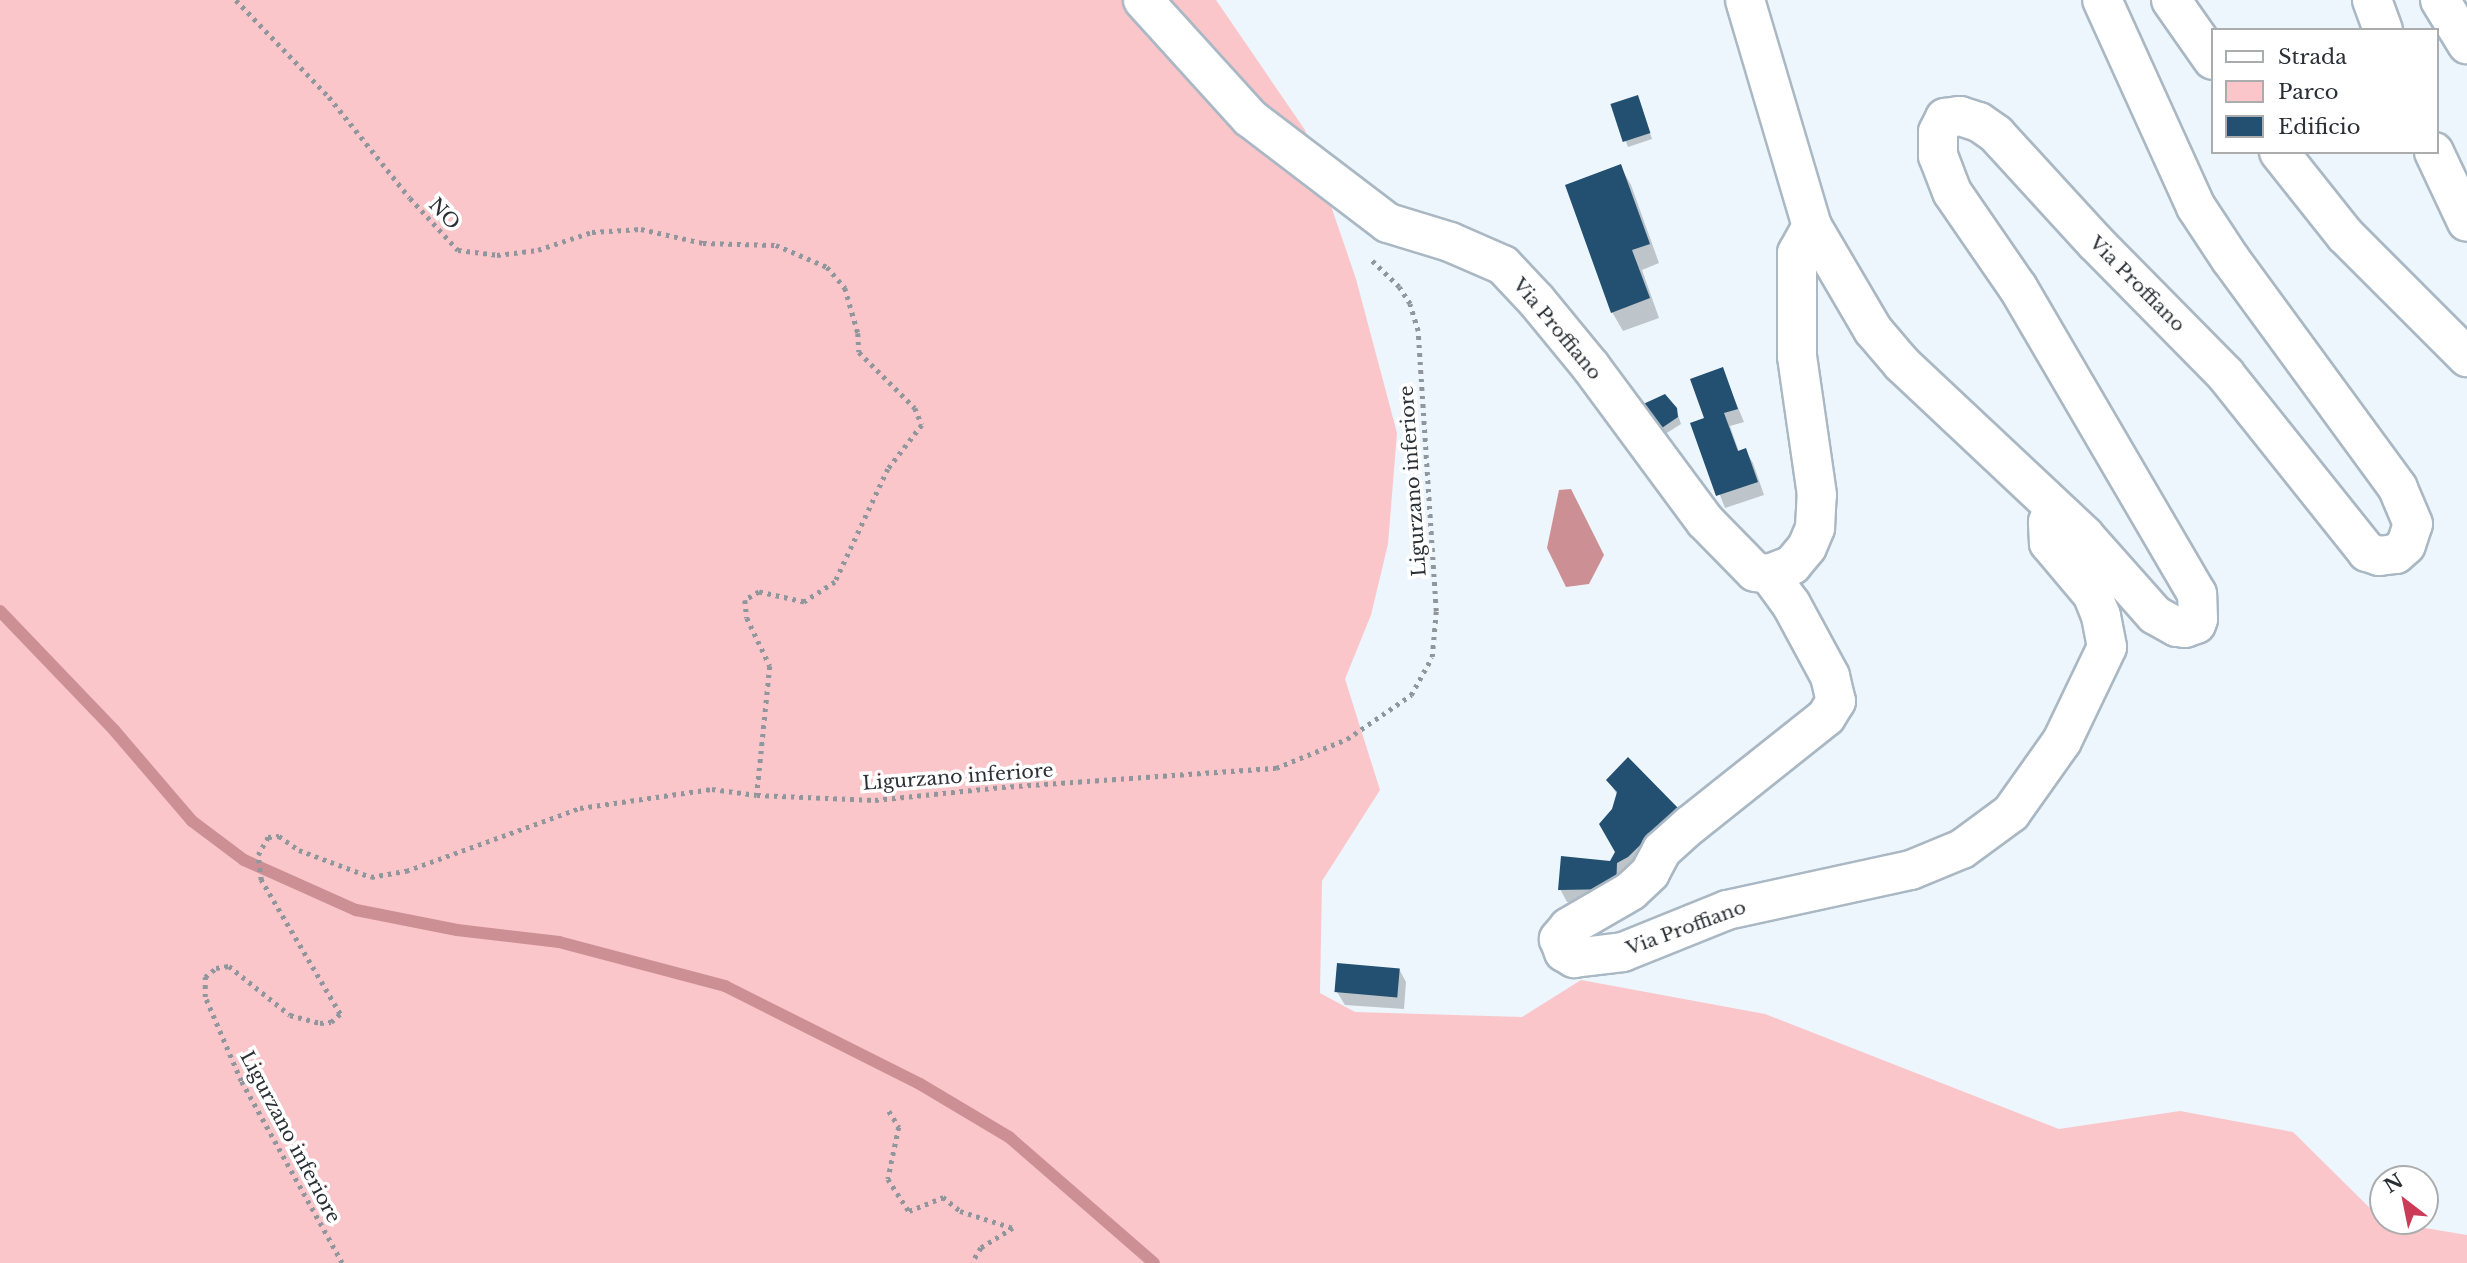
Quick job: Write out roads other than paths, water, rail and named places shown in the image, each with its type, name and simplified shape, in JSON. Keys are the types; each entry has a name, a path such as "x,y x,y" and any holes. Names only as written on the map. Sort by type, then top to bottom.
{"street":[{"name":"Via Proffiano","path":"1143,0 1250,118 1388,223 1450,242 1503,265 1536,300 1591,367 1706,521 1755,572 1769,574 1791,604 1830,676 1836,701 1826,717 1681,833 1662,850 1650,873 1631,891 1569,927 1559,939 1564,952 1574,958 1623,952 1727,910 1832,885 1911,870 1962,849 2011,813 2062,741 2107,646 2101,616 2092,594 2049,543 2049,522 2054,508"},
{"name":"Via Proffiano","path":"1745,0 1812,226 1872,330 1902,365 2084,534 2155,615 2177,627 2196,624 2200,608 2197,594 2018,288 1952,192 1942,171 1937,144 1941,124 1952,116 1979,122 1996,134 2096,243 2225,374 2367,552 2379,556 2396,554 2406,545 2413,524 2409,507 2398,488 2231,260 2196,207 2102,0"},
{"path":"2171,0 2212,59"},
{"path":"2372,0 2383,28"},
{"path":"2440,0 2467,44"},
{"path":"2281,154 2345,235 2467,357"},
{"path":"2435,154 2467,222"},
{"path":"1769,574 1792,565 1807,547 1815,528 1818,495 1797,356 1797,253 1812,226"}],"waterway":[{"path":"0,611 114,730 192,821 244,860 356,910 457,930 559,942 725,986 920,1084 1009,1137 1154,1263"}]}
